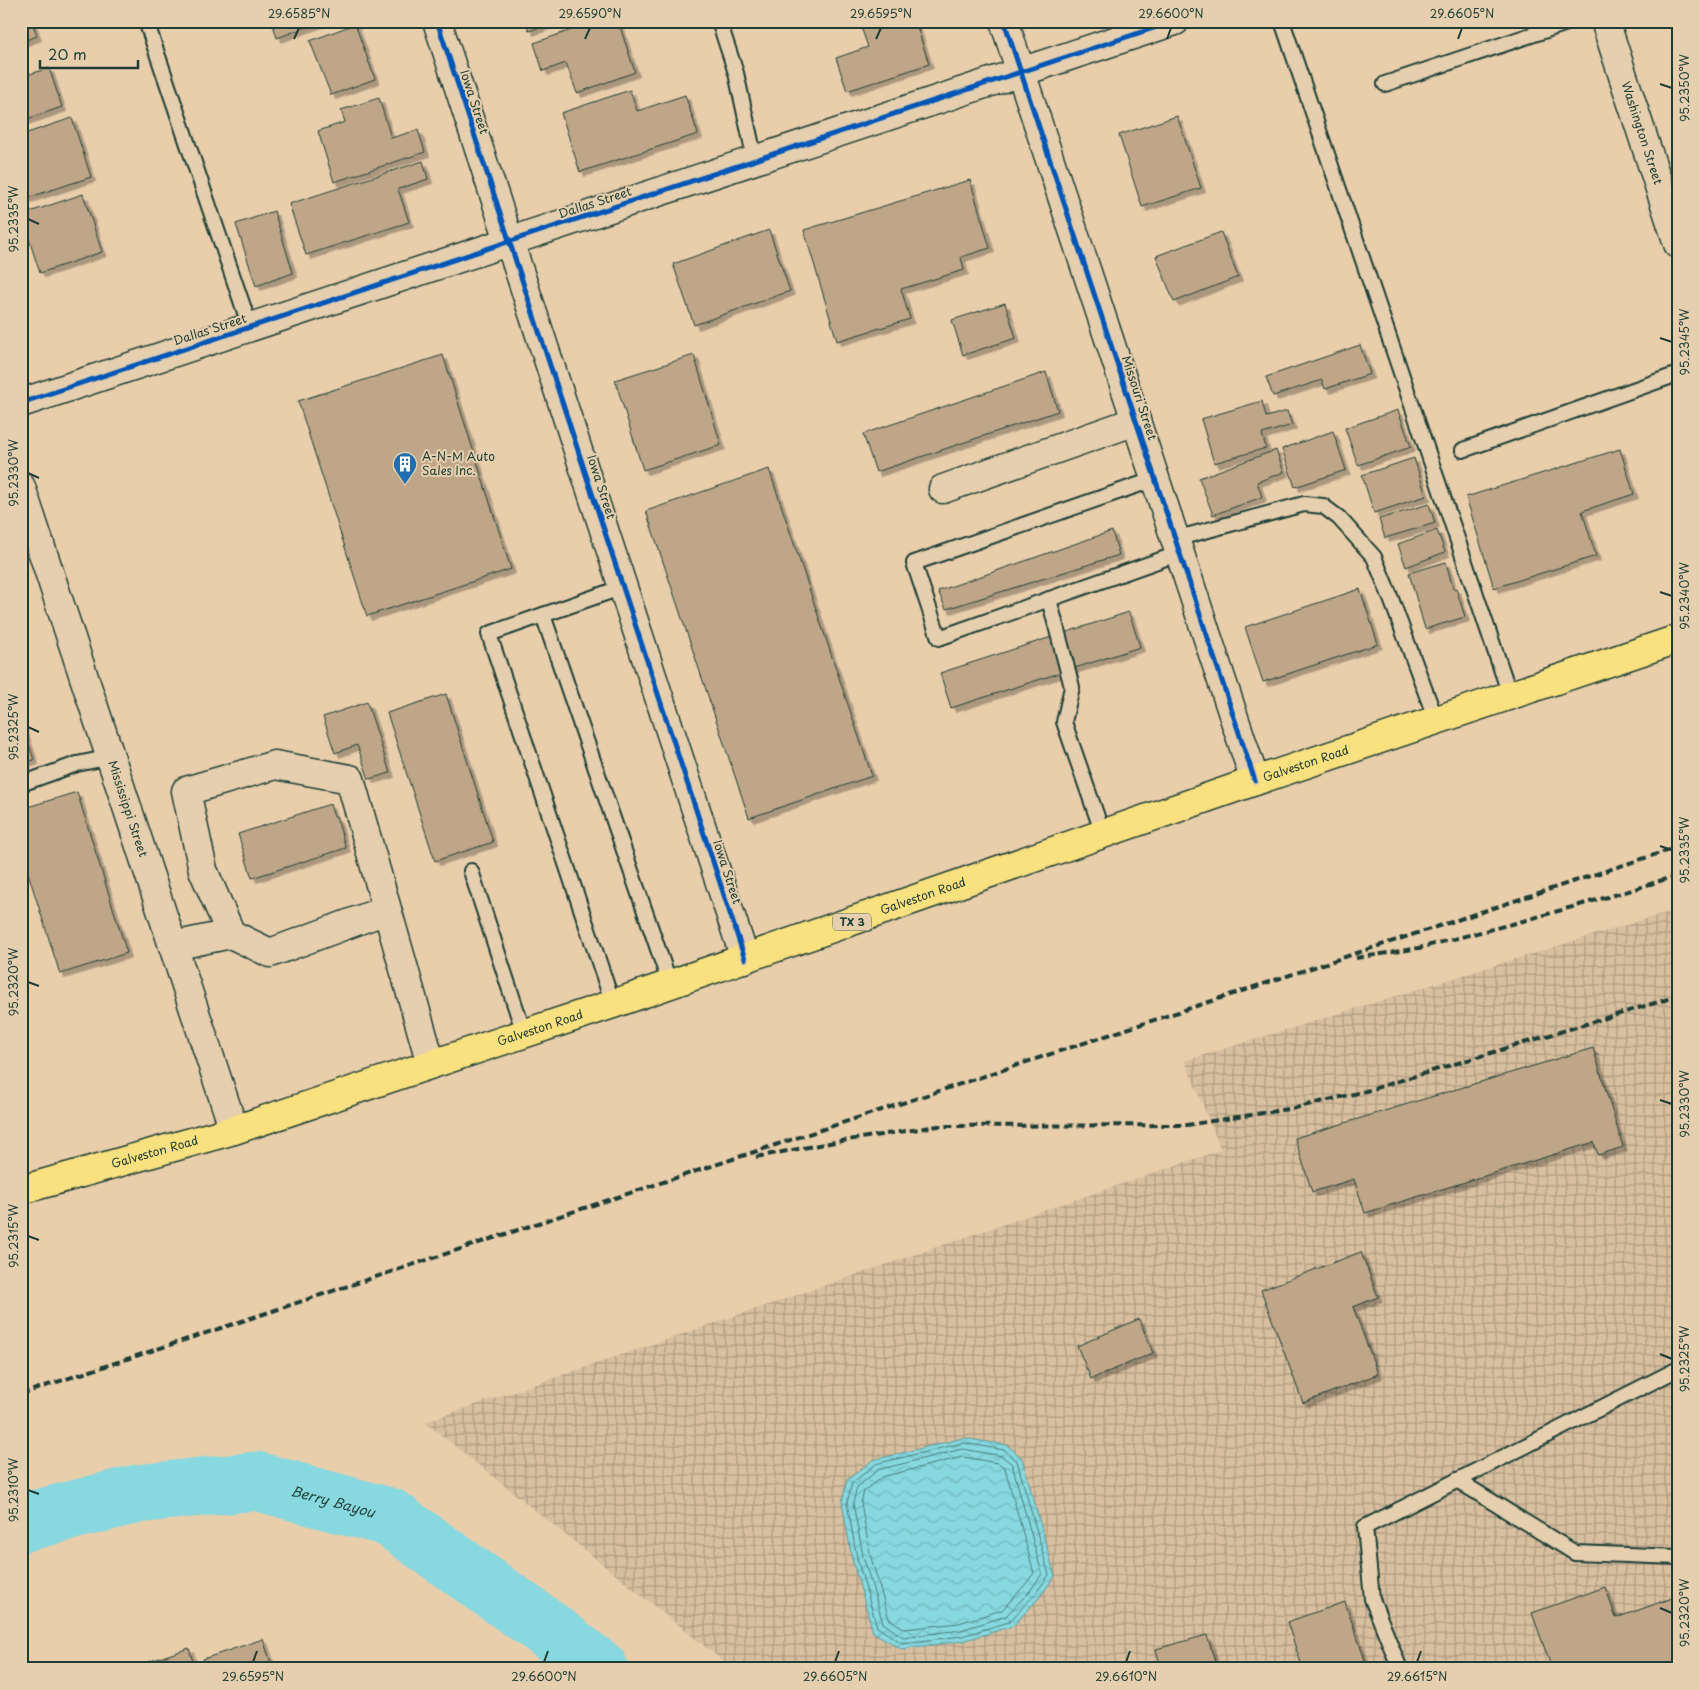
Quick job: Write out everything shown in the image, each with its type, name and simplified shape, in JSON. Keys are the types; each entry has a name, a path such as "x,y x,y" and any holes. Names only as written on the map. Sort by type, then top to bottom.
{"main road":[{"name":"Galveston Road","path":"21,1190 234,1130 524,1034 1255,781 1678,639"}],"street":[{"name":"Iowa Street","path":"437,21 745,959"},
{"name":"Missouri Street","path":"1004,21 1255,781"},
{"name":"Dallas Street","path":"21,403 1174,21"},
{"name":"Washington Street","path":"1605,21 1678,244"},
{"path":"943,489 1136,421"},
{"name":"Mississippi Street","path":"21,487 234,1130"},
{"path":"230,934 203,870 186,791 275,765 350,779 431,1064"},
{"path":"173,946 230,934 270,953 386,910"}],"lane":[{"path":"146,21 250,328"},
{"path":"719,21 736,73 755,160"},
{"path":"1282,21 1510,695"},
{"path":"1385,84 1574,21"},
{"path":"1463,450 1678,374"},
{"path":"1155,479 914,563 939,638 1049,599 1178,546 1304,504 1323,506 1339,518 1374,557 1436,720"},
{"path":"614,1004 489,634 623,587"},
{"path":"1049,599 1072,687 1064,722 1103,834"},
{"path":"543,615 670,984"},
{"path":"21,784 77,764 111,757"},
{"path":"471,871 524,1034"},
{"path":"1400,1669 1372,1600 1365,1527 1678,1369"},
{"path":"1457,1480 1574,1553 1678,1557"}],"shaded area":[{"path":"1678,909 1678,1669 733,1669 425,1422 1221,1150 1185,1061"}],"water":[{"path":"963,1438 1007,1445 1022,1458 1055,1576 1039,1598 1013,1626 963,1641 901,1649 873,1632 852,1559 842,1502 847,1480 873,1460"}],"building":[{"path":"21,21 32,21 37,36 21,42"},
{"path":"272,21 323,21 277,38"},
{"path":"526,21 557,21 529,31"},
{"path":"597,21 618,21 635,72 577,93 566,63 543,71 534,43"},
{"path":"859,21 915,21 929,64 847,91 836,58 868,47"},
{"path":"355,24 375,79 331,95 310,41"},
{"path":"21,57 27,75 49,68 62,107 21,121"},
{"path":"630,90 637,111 685,95 698,134 580,172 561,113"},
{"path":"379,98 391,138 418,130 425,152 334,182 318,131 345,122 341,110"},
{"path":"1177,116 1201,188 1142,207 1119,135"},
{"path":"72,118 91,177 21,200 21,135"},
{"path":"423,161 428,179 398,189 409,222 306,255 289,204"},
{"path":"970,180 990,248 961,257 964,270 901,289 910,319 837,341 804,230"},
{"path":"83,194 102,252 40,273 21,215"},
{"path":"274,211 293,273 256,286 236,224"},
{"path":"769,230 790,291 694,325 673,264"},
{"path":"1221,232 1238,277 1174,302 1156,256"},
{"path":"1005,303 1016,338 963,355 952,320"},
{"path":"1360,345 1370,374 1325,389 1322,380 1273,396 1266,377"},
{"name":"A-N-M Auto Sales Inc.","path":"443,355 511,569 367,616 298,401"},
{"path":"694,355 721,445 643,470 615,380"},
{"path":"1046,372 1058,411 876,472 863,434"},
{"path":"1262,401 1266,417 1287,411 1292,425 1262,434 1266,448 1214,463 1201,419"},
{"path":"1398,410 1411,447 1358,465 1345,428"},
{"path":"1333,431 1346,470 1295,487 1282,449"},
{"path":"1620,449 1634,494 1582,511 1596,556 1494,588 1466,497"},
{"path":"1276,450 1284,472 1257,482 1262,497 1213,515 1199,478"},
{"path":"1414,458 1426,496 1374,513 1362,475"},
{"path":"769,469 872,776 749,818 646,511"},
{"path":"1429,504 1435,523 1385,538 1379,519"},
{"path":"1437,530 1445,552 1406,567 1398,544"},
{"path":"1112,531 1119,555 946,609 938,591"},
{"path":"1446,562 1453,589 1456,588 1465,617 1425,629 1409,573"},
{"path":"1360,589 1378,644 1263,682 1245,627"},
{"path":"1129,612 1140,647 951,708 940,673"},
{"path":"446,694 493,842 435,861 387,713"},
{"path":"367,702 390,773 369,779 357,745 335,753 323,717"},
{"path":"21,721 34,760 21,764"},
{"path":"77,792 127,953 60,974 21,851 21,809"},
{"path":"330,804 334,817 336,816 346,848 252,878 238,834"},
{"path":"1593,1048 1623,1147 1598,1155 1594,1142 1365,1213 1354,1179 1312,1192 1295,1138"},
{"path":"1361,1252 1378,1297 1353,1307 1378,1374 1303,1403 1261,1290"},
{"path":"1139,1319 1153,1353 1091,1379 1077,1346"},
{"path":"1605,1587 1616,1618 1678,1596 1678,1669 1552,1669 1532,1613"},
{"path":"1345,1602 1368,1669 1303,1669 1287,1622"},
{"path":"1207,1635 1217,1669 1161,1669 1156,1649"},
{"path":"263,1639 273,1669 206,1669 203,1659"},
{"path":"189,1648 195,1669 127,1669"}],"waterway":[{"name":"Berry Bayou","path":"21,1523 137,1494 256,1481 389,1517 542,1625 599,1669"}],"railway":[{"path":"21,1394 1678,847"},
{"path":"1356,958 1419,948 1523,921 1678,875"},
{"path":"756,1157 835,1142 938,1126 1187,1125 1295,1108 1366,1091 1678,996"}],"cycle path":[{"path":"437,21 745,959"},
{"path":"1004,21 1255,781"},
{"path":"21,403 1175,21"}],"place":[{"name":"A-N-M Auto Sales Inc.","path":"405,485"}]}
